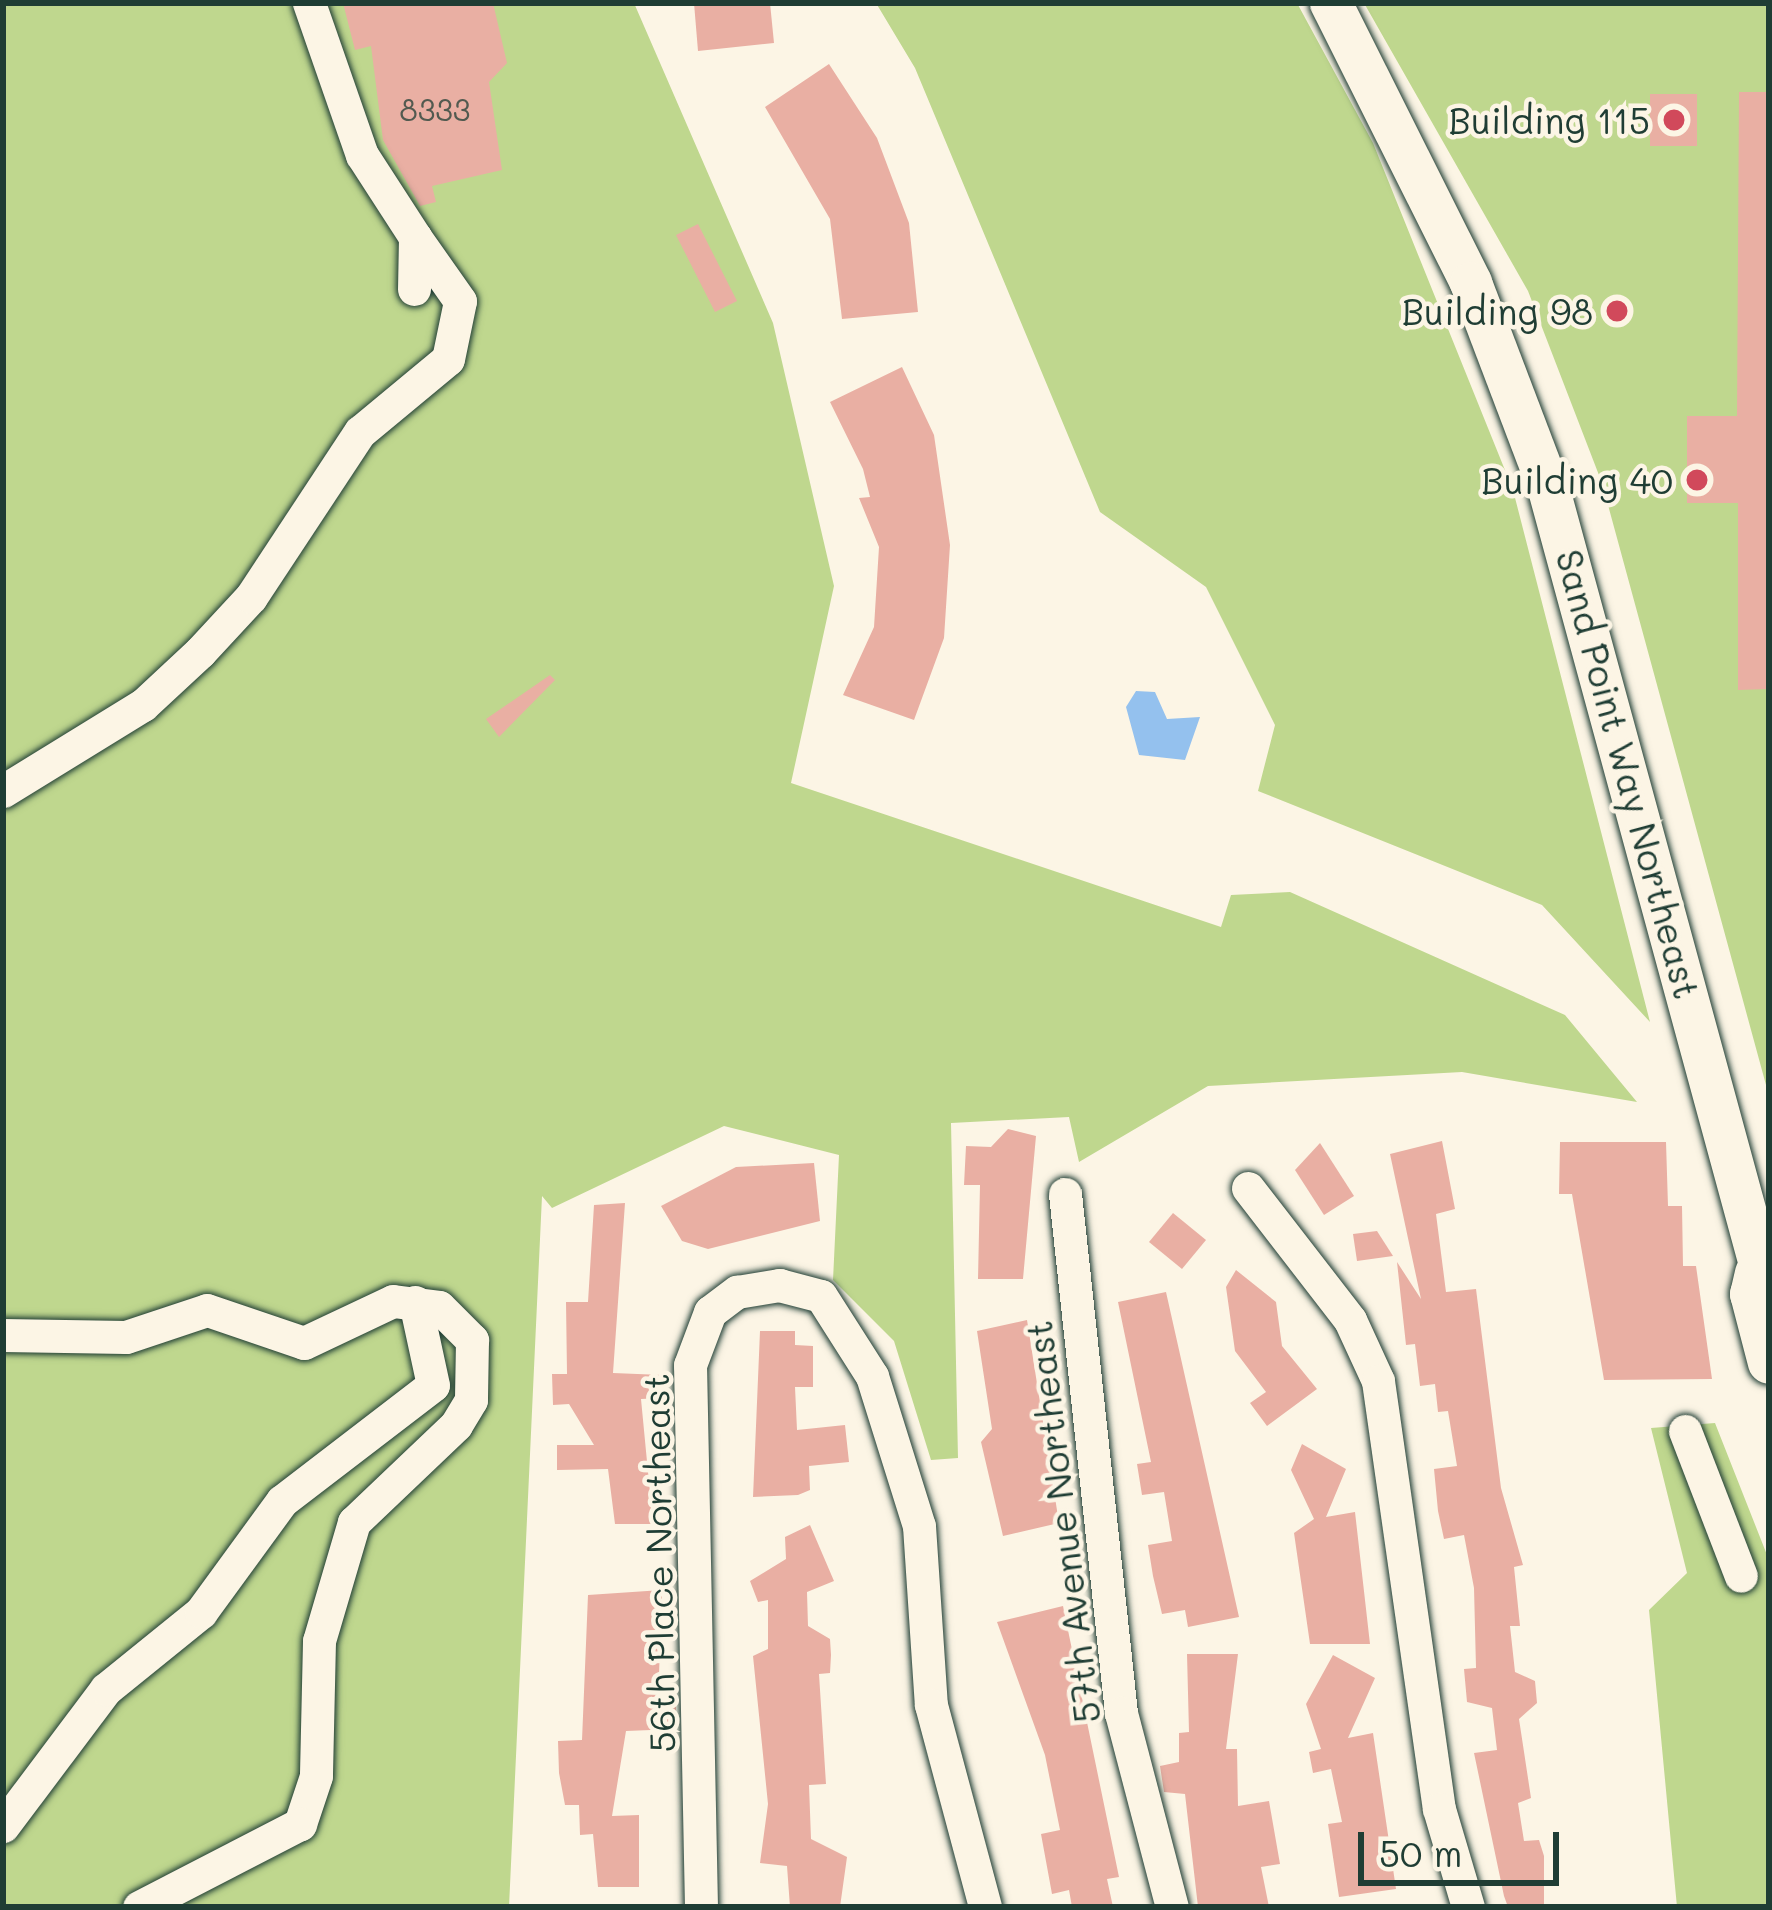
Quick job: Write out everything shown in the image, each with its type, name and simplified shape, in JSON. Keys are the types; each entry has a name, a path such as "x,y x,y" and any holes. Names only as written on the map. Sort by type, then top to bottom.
{"main road":[{"name":"Sand Point Way Northeast","path":"1330,3 1514,386 1631,760 1764,1279 1751,1294 1769,1363"},
{"path":"1732,1151 1769,1200"}],"street":[{"path":"3,791 143,705 200,652 251,597 360,431 448,359 460,302 362,155 309,3"},
{"path":"414,289 415,237"},
{"path":"1248,1188 1350,1321 1378,1381 1439,1809 1468,1907"},
{"name":"57th Avenue Northeast","path":"1065,1194 1121,1712 1172,1907"},
{"name":"56th Place Northeast","path":"708,1903 690,1365 710,1312 737,1292 779,1285 821,1296 872,1376 919,1526 931,1705 985,1907"},
{"path":"5,1333 126,1337 225,1311 304,1343 371,1308 415,1302 464,1321 471,1400 354,1522 319,1641 312,1804 277,1844 139,1907"},
{"path":"3,1826 106,1689 201,1612 282,1501 433,1385 415,1302"},
{"path":"1685,1431 1741,1576"}],"green space":[{"path":"3,3 634,3 773,323 834,586 791,783 1221,927 1231,895 1290,892 1565,1015 1637,1102 1462,1072 1208,1086 1079,1162 1069,1117 951,1123 958,1458 931,1460 894,1341 833,1280 839,1155 724,1126 552,1208 542,1196 509,1907 3,1907"},
{"path":"876,3 1297,3 1373,143 1513,490 1650,1022 1542,905 1258,791 1275,725 1206,587 1100,512 915,68"},
{"path":"1364,3 1769,3 1769,1096 1602,483 1528,291"},
{"path":"1715,1423 1769,1560 1769,1907 1677,1907 1649,1610 1687,1573 1651,1428"}],"water":[{"path":"1136,691 1155,692 1167,719 1200,717 1185,760 1139,755 1126,707"}],"building":[{"path":"343,3 493,3 507,63 489,82 502,170 432,186 436,202 420,206 383,140 371,46 355,50"},
{"path":"694,3 770,3 774,43 698,51"},
{"path":"829,64 877,138 909,223 918,312 842,319 830,219 765,107"},
{"path":"1739,92 1769,92 1769,689 1738,690 1738,503 1687,503 1687,416 1737,416"},
{"name":"Building 115","path":"1650,94 1697,94 1697,146 1650,146"},
{"path":"698,224 737,301 715,312 676,235"},
{"path":"902,367 934,435 950,545 944,638 914,720 843,695 874,627 879,547 859,498 870,497 863,469 830,402"},
{"path":"550,675 555,680 499,737 486,719"},
{"path":"1008,1129 1036,1136 1023,1279 978,1279 980,1185 964,1185 966,1146 991,1147"},
{"path":"1442,1141 1455,1209 1436,1214 1446,1292 1476,1289 1501,1488 1523,1565 1514,1567 1520,1626 1510,1626 1515,1672 1535,1681 1537,1703 1519,1719 1531,1798 1518,1803 1524,1841 1539,1840 1544,1856 1544,1907 1508,1907 1504,1896 1474,1753 1497,1750 1492,1708 1467,1702 1464,1669 1476,1668 1474,1588 1464,1535 1444,1539 1438,1511 1434,1469 1457,1466 1448,1411 1438,1412 1435,1384 1420,1386 1415,1344 1406,1345 1397,1262 1421,1299 1390,1154"},
{"path":"1560,1142 1666,1142 1668,1206 1682,1206 1683,1266 1696,1266 1712,1379 1604,1380 1572,1194 1559,1194"},
{"path":"1320,1143 1354,1196 1324,1215 1295,1170"},
{"path":"814,1163 820,1221 708,1249 682,1241 661,1206 736,1167"},
{"path":"625,1203 613,1373 662,1375 662,1398 641,1399 653,1524 615,1524 608,1469 557,1470 557,1445 594,1445 569,1404 553,1405 552,1374 567,1374 566,1302 588,1302 594,1205"},
{"path":"1173,1213 1206,1240 1182,1269 1149,1242"},
{"path":"1377,1231 1393,1256 1357,1261 1353,1234"},
{"path":"1236,1270 1276,1302 1282,1346 1317,1389 1267,1426 1250,1403 1266,1392 1235,1351 1226,1287"},
{"path":"1166,1292 1239,1617 1188,1627 1185,1610 1162,1614 1153,1576 1148,1545 1172,1541 1164,1492 1142,1495 1137,1464 1151,1462 1118,1302"},
{"path":"1027,1320 1059,1523 1003,1536 981,1442 992,1429 977,1331"},
{"path":"760,1331 795,1331 795,1345 813,1346 813,1387 795,1387 797,1430 845,1425 849,1462 809,1466 810,1490 798,1495 753,1497"},
{"path":"1302,1444 1346,1469 1326,1517 1355,1512 1370,1644 1310,1644 1294,1533 1314,1519 1291,1470"},
{"path":"810,1525 834,1581 807,1592 808,1626 830,1639 831,1655 830,1673 819,1674 826,1784 809,1785 811,1839 847,1857 840,1907 790,1907 787,1866 760,1863 768,1804 753,1656 768,1649 768,1600 758,1602 750,1581 786,1559 785,1537"},
{"path":"662,1590 658,1703 676,1702 676,1729 626,1731 612,1816 639,1815 639,1887 598,1887 593,1834 580,1835 579,1805 565,1805 559,1773 558,1741 582,1740 588,1595"},
{"path":"1063,1606 1119,1877 1107,1879 1113,1907 1072,1907 1069,1890 1052,1894 1041,1834 1060,1830 1045,1755 997,1622"},
{"path":"1187,1654 1238,1654 1226,1749 1237,1749 1238,1806 1269,1801 1280,1864 1261,1867 1269,1907 1198,1907 1185,1794 1164,1792 1160,1766 1179,1762 1179,1733 1189,1732"},
{"path":"1333,1655 1375,1678 1348,1738 1373,1733 1396,1889 1339,1897 1328,1824 1342,1822 1331,1769 1313,1773 1309,1752 1321,1749 1306,1704"}],"place":[{"name":"Building 115","path":"1674,120"},
{"name":"Building 98","path":"1617,311"},
{"name":"Building 40","path":"1697,480"}]}
